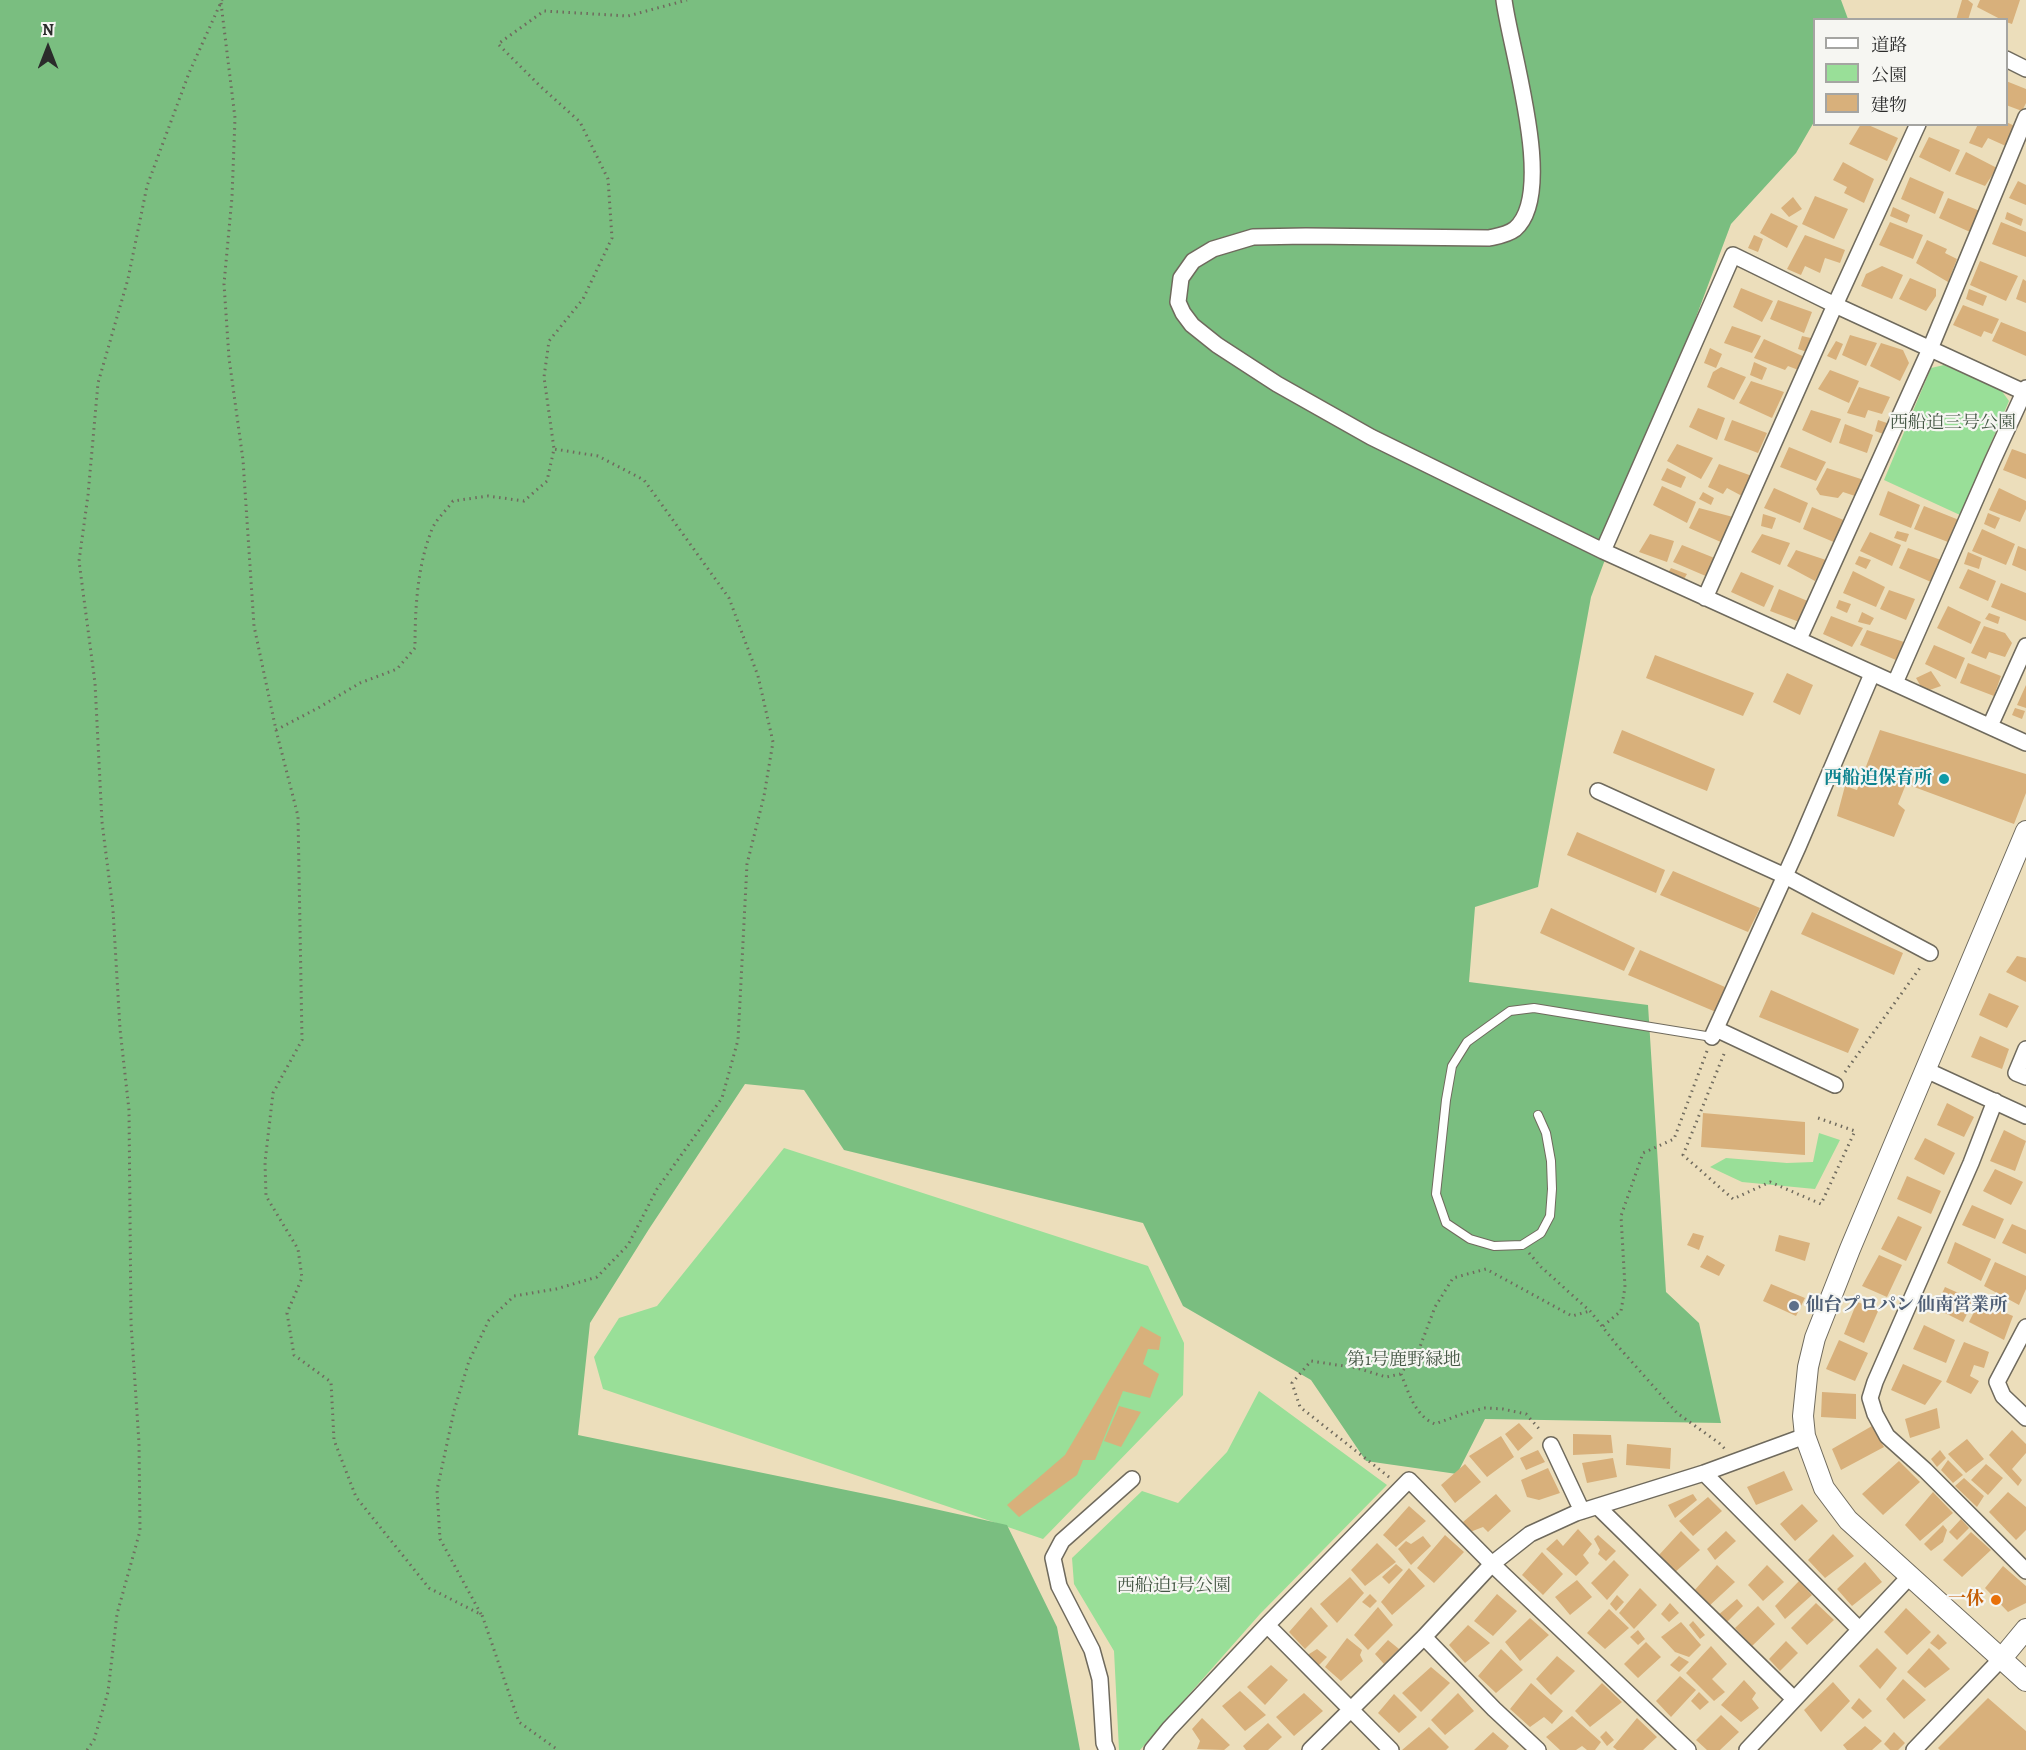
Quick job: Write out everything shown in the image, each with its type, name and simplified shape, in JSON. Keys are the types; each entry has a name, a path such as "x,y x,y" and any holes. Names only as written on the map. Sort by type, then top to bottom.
{"street":[{"path":"1504,0 1521,82 1533,174 1526,210 1521,222 1514,229 1506,234 1489,238 1253,237 1213,249 1193,261 1181,278 1178,302 1183,314 1192,325 1217,345 1277,384 1371,437 1603,551 2026,743"},
{"path":"2008,60 2026,69"},
{"path":"1799,639 1930,349 2026,117"},
{"path":"1705,598 1917,126"},
{"path":"1603,551 1733,255 1835,305 2026,391 1992,462 1895,683"},
{"path":"1990,726 2026,646"},
{"path":"1835,1085 1714,1033 1872,674"},
{"path":"1599,791 1785,876 1930,953"},
{"path":"2026,831 1850,1249 1815,1338 1808,1366 1803,1416 1805,1436 1824,1488 1848,1520 2026,1681"},
{"path":"2026,1049 2016,1073 2026,1077"},
{"path":"1926,1070 2026,1116"},
{"path":"1995,1101 1971,1163 1870,1398 1875,1414 1887,1436 1925,1470 2026,1570"},
{"path":"2026,1327 1997,1382 2003,1396 2026,1418"},
{"path":"1310,1750 1352,1711 1492,1564 1530,1534 1582,1512 1704,1473 1805,1436"},
{"path":"1551,1445 1582,1512"},
{"path":"1704,1473 1859,1629"},
{"path":"1107,1750 1103,1732 1100,1678 1092,1650 1059,1586 1053,1558 1062,1541 1132,1479"},
{"path":"1152,1750 1267,1625 1409,1480 1492,1564 1688,1750"},
{"path":"1598,1507 1794,1700"},
{"path":"1747,1750 1910,1576"},
{"path":"1267,1625 1391,1750"},
{"path":"1914,1750 2002,1658 2026,1629"},
{"path":"1424,1637 1494,1710 1538,1750"}],"lane":[{"path":"1538,1115 1546,1133 1551,1161 1552,1189 1550,1216 1541,1233 1522,1245 1494,1246 1470,1239 1446,1222 1436,1194 1452,1066 1467,1042 1510,1011 1534,1008 1714,1033"}],"path":[{"path":"276,730 360,683 398,669 416,648 416,617 421,572 431,530 453,501 488,496 524,501 547,481 555,449 544,377 549,341 583,299 612,238 608,179 580,122 498,44 544,11 628,16 687,0"},
{"path":"221,2 235,118 232,197 224,284 229,358 243,460 254,626 297,816 302,1040 273,1093 265,1162 266,1196 298,1249 302,1278 287,1312 294,1355 331,1382 334,1440 356,1497 429,1588 482,1615"},
{"path":"87,1750 94,1740 108,1692 117,1614 141,1531 139,1443 131,1323 129,1110 120,1029 113,910 102,822 95,683 79,561 88,495 98,384 128,279 147,186 189,73 221,2"},
{"path":"555,449 598,456 644,480 729,598 758,676 773,742 764,796 747,864 738,1040 722,1098 657,1189 628,1245 597,1277 556,1289 514,1296 489,1320 469,1361 454,1411 437,1490 440,1539 482,1615 519,1722 558,1750"},
{"path":"1835,1085 1930,953"},
{"path":"1603,1326 1621,1311 1625,1287 1621,1216 1643,1153 1674,1139 1714,1033"},
{"path":"1724,1054 1683,1155 1733,1199 1770,1182 1821,1204 1856,1131 1818,1118"},
{"path":"1522,1245 1541,1267 1590,1311 1677,1413 1719,1443 1736,1462"},
{"path":"1402,1487 1300,1407 1292,1383 1311,1361 1357,1368 1386,1377 1401,1374 1418,1352 1434,1307 1453,1278 1486,1269 1572,1316 1590,1311"},
{"path":"1401,1374 1415,1407 1426,1420 1436,1424 1485,1408 1503,1409 1526,1414 1551,1445"}],"green space":[{"name":"第1号鹿野緑地","path":"0,0 1841,0 1848,18 1813,18 1813,124 1796,153 1731,224 1591,597 1538,887 1475,907 1469,982 1648,1005 1666,1292 1699,1323 1721,1423 1485,1419 1457,1474 1366,1461 1311,1380 1183,1306 1143,1223 844,1150 804,1090 745,1084 590,1323 578,1435 1007,1525 1057,1627 1080,1750 0,1750"},
{"name":"西船迫三号公園","path":"1944,365 2001,390 2009,401 1960,515 1884,480 1931,368"},
{"path":"1819,1133 1840,1140 1815,1189 1742,1182 1710,1167 1726,1158 1787,1163 1813,1162"},
{"path":"784,1148 1148,1266 1184,1343 1183,1395 1043,1539 603,1389 594,1357 619,1318 657,1306"},
{"name":"西船迫1号公園","path":"1259,1391 1387,1485 1260,1614 1140,1750 1119,1750 1114,1651 1074,1584 1072,1558 1142,1491 1178,1503 1227,1452"}],"building":[{"path":"1962,0 1968,0 1973,4 1969,18 1957,18"},
{"path":"1980,0 2020,0 2012,24 2008,23 2008,18 1998,18 1977,7"},
{"path":"2008,82 2026,89 2026,103 2022,111 2008,106"},
{"path":"2008,123 2017,127 2008,147 1988,138 1982,148 1969,143 1977,126 2008,126"},
{"path":"1860,126 1871,126 1898,138 1887,161 1849,144"},
{"path":"1929,137 1960,150 1950,172 1919,157"},
{"path":"1966,152 1997,168 1985,186 1955,174"},
{"path":"1843,162 1874,179 1864,203 1844,193 1847,187 1833,180"},
{"path":"1910,177 1944,192 1935,214 1901,199"},
{"path":"2018,181 2026,185 2026,205 2009,198"},
{"path":"1815,196 1848,209 1834,239 1802,224"},
{"path":"1793,197 1802,209 1789,217 1781,208"},
{"path":"1948,198 1980,211 1970,232 1939,218"},
{"path":"1893,207 1910,215 1907,223 1890,216"},
{"path":"2007,212 2023,219 2021,226 2005,219"},
{"path":"1771,213 1798,226 1787,248 1760,233"},
{"path":"1890,222 1923,235 1913,259 1879,245"},
{"path":"2001,222 2026,232 2026,257 1992,244"},
{"path":"1754,235 1763,239 1758,252 1748,248"},
{"path":"1805,235 1845,250 1840,263 1825,258 1820,273 1805,266 1801,275 1787,269"},
{"path":"1927,240 1947,249 1945,253 1957,259 1948,282 1916,263"},
{"path":"1980,261 2018,276 2006,301 1970,285"},
{"path":"1882,266 1903,275 1892,299 1861,286 1866,274"},
{"path":"1910,278 1936,289 1936,296 1926,311 1899,299"},
{"path":"2023,279 2026,281 2026,303 2016,299"},
{"path":"1741,288 1773,301 1762,322 1733,307"},
{"path":"1969,289 1987,296 1983,306 1966,299"},
{"path":"1778,300 1812,312 1804,333 1770,319"},
{"path":"1963,305 1999,319 1992,334 1984,331 1981,337 1953,325"},
{"path":"2001,322 2026,332 2026,356 1992,341"},
{"path":"1732,326 1761,336 1752,353 1724,343"},
{"path":"1850,335 1877,343 1866,366 1842,355"},
{"path":"1802,336 1815,339 1810,353 1798,349"},
{"path":"1764,339 1807,358 1801,371 1788,366 1785,370 1754,358"},
{"path":"1836,341 1843,344 1836,360 1827,356"},
{"path":"1881,343 1903,350 1909,363 1900,381 1870,366"},
{"path":"1710,348 1722,354 1716,368 1704,363"},
{"path":"1754,362 1767,368 1762,380 1750,375"},
{"path":"1721,367 1746,377 1734,400 1707,387 1713,372"},
{"path":"1830,370 1859,381 1849,403 1818,389"},
{"path":"1751,381 1784,392 1772,418 1739,403"},
{"path":"1859,387 1890,397 1882,414 1868,410 1865,418 1847,413"},
{"path":"1698,408 1725,418 1717,440 1689,427"},
{"path":"1811,410 1841,419 1831,443 1802,430"},
{"path":"1732,420 1767,433 1758,453 1724,440"},
{"path":"1878,420 1890,424 1886,435 1875,431"},
{"path":"1845,424 1873,435 1867,453 1839,443"},
{"path":"1677,444 1713,458 1701,479 1667,461"},
{"path":"1789,447 1826,462 1816,481 1780,467"},
{"path":"2012,449 2026,454 2026,479 2003,470"},
{"path":"1719,464 1752,476 1742,496 1727,488 1723,494 1708,487"},
{"path":"1667,468 1686,477 1681,488 1661,480"},
{"path":"1827,468 1864,480 1855,496 1843,492 1838,498 1820,495 1816,489"},
{"path":"1662,486 1696,502 1687,523 1653,505"},
{"path":"1774,488 1808,503 1800,523 1764,508"},
{"path":"1999,488 2026,501 2026,509 2020,522 1989,510"},
{"path":"1888,491 1920,505 1911,528 1879,515"},
{"path":"1703,492 1714,498 1711,505 1699,499"},
{"path":"1924,506 1959,520 1948,542 1914,529"},
{"path":"1812,507 1846,521 1836,543 1803,529"},
{"path":"1699,508 1733,517 1723,543 1689,528"},
{"path":"1988,513 2000,518 1995,529 1984,524"},
{"path":"1763,514 1776,518 1772,529 1761,526"},
{"path":"1982,529 2015,544 2006,565 1972,551"},
{"path":"1897,531 1909,534 1906,542 1894,538"},
{"path":"1870,532 1901,545 1892,566 1860,551"},
{"path":"1650,534 1674,541 1667,562 1639,552"},
{"path":"1762,534 1790,543 1780,565 1751,552"},
{"path":"1682,545 1717,559 1708,577 1673,562"},
{"path":"2018,546 2026,549 2026,571 2012,565"},
{"path":"1908,548 1941,560 1931,582 1899,568"},
{"path":"1796,550 1826,560 1815,581 1787,566"},
{"path":"1968,552 1982,558 1979,569 1964,564"},
{"path":"1859,556 1871,560 1866,569 1855,564"},
{"path":"1671,568 1687,574 1681,584 1666,576"},
{"path":"1968,569 1996,581 1988,601 1959,588"},
{"path":"1853,571 1885,587 1876,607 1843,593"},
{"path":"1741,572 1774,586 1764,607 1731,592"},
{"path":"2001,583 2026,593 2026,621 1991,607"},
{"path":"1779,589 1810,602 1802,623 1770,611"},
{"path":"1889,590 1915,599 1906,620 1880,609"},
{"path":"1839,600 1851,604 1847,613 1836,608"},
{"path":"1948,606 1981,622 1971,644 1937,628"},
{"path":"1862,612 1874,618 1870,625 1858,622"},
{"path":"1989,613 2000,617 1998,624 1985,619"},
{"path":"1831,616 1863,628 1852,647 1823,634"},
{"path":"1984,626 2005,633 2012,643 2005,657 1989,652 1986,659 1971,653"},
{"path":"1867,630 1904,642 1896,660 1860,645"},
{"path":"1934,645 1965,658 1956,679 1925,664"},
{"path":"1655,655 1754,693 1743,716 1646,678"},
{"path":"1968,663 2001,676 1994,696 1960,683"},
{"path":"1931,671 1941,686 1924,692 1916,678"},
{"path":"1787,673 1813,685 1800,715 1773,702"},
{"path":"2026,685 2026,708 2017,705"},
{"path":"2015,708 2025,711 2022,719 2012,715"},
{"path":"1622,730 1715,769 1707,791 1613,753"},
{"name":"西船迫保育所","path":"1880,730 2026,774 2026,793 2014,824 1906,784 1898,804 1905,810 1894,837 1837,816 1845,786 1857,790"},
{"path":"1577,832 1665,870 1656,893 1567,855"},
{"path":"1673,871 1760,908 1748,932 1660,895"},
{"path":"1551,908 1635,948 1624,971 1540,933"},
{"path":"1812,912 1903,953 1894,975 1801,934"},
{"path":"1640,950 1725,987 1716,1012 1628,975"},
{"path":"2017,956 2026,958 2026,982 2006,972"},
{"path":"1771,990 1859,1029 1848,1053 1759,1017"},
{"path":"1989,993 2019,1006 2007,1028 1979,1015"},
{"path":"1980,1036 2009,1049 2002,1069 1971,1057"},
{"path":"1947,1103 1974,1117 1964,1137 1937,1125"},
{"path":"1703,1113 1805,1122 1805,1155 1701,1147"},
{"path":"2004,1130 2026,1141 2015,1171 1990,1161"},
{"path":"1925,1138 1955,1153 1944,1175 1914,1159"},
{"path":"1995,1169 2023,1182 2011,1205 1983,1191"},
{"path":"1907,1176 1941,1191 1931,1214 1897,1199"},
{"path":"1972,1205 2004,1219 1995,1239 1962,1225"},
{"path":"1898,1216 1922,1227 1906,1261 1881,1249"},
{"path":"2012,1224 2026,1230 2026,1254 2002,1243"},
{"path":"1693,1233 1704,1236 1699,1250 1687,1245"},
{"path":"1779,1235 1810,1243 1805,1261 1775,1251"},
{"path":"1955,1242 1991,1259 1981,1281 1947,1263"},
{"path":"1707,1255 1725,1265 1719,1276 1700,1267"},
{"path":"1879,1255 1902,1265 1887,1297 1862,1286"},
{"path":"1995,1262 2026,1276 2026,1289 2019,1305 1984,1286"},
{"path":"1771,1284 1805,1298 1796,1316 1763,1301"},
{"path":"1945,1287 1974,1300 1963,1322 1935,1308"},
{"path":"1857,1302 1879,1309 1864,1343 1844,1334"},
{"path":"1979,1302 2013,1316 2004,1340 1969,1322"},
{"path":"1924,1325 1955,1340 1946,1363 1913,1349"},
{"path":"1141,1326 1161,1337 1159,1350 1148,1349 1143,1364 1159,1374 1150,1398 1123,1391 1095,1460 1083,1460 1077,1475 1019,1517 1007,1505 1065,1455"},
{"path":"1839,1340 1868,1353 1855,1381 1826,1369"},
{"path":"1964,1342 1989,1352 1984,1368 1974,1365 1970,1376 1979,1381 1971,1394 1946,1382"},
{"path":"1903,1364 1942,1381 1925,1405 1891,1390"},
{"path":"1822,1392 1856,1394 1856,1419 1821,1417"},
{"path":"1119,1406 1141,1412 1121,1447 1104,1441"},
{"path":"1937,1408 1940,1428 1910,1438 1905,1419"},
{"path":"1519,1423 1533,1438 1518,1451 1505,1434"},
{"path":"1872,1426 1884,1447 1841,1470 1832,1449"},
{"path":"2012,1430 2026,1444 2026,1453 2012,1469 2022,1480 2018,1486 1989,1455"},
{"path":"1573,1434 1611,1435 1613,1453 1573,1455"},
{"path":"1501,1436 1514,1457 1487,1477 1469,1456"},
{"path":"1967,1439 1984,1459 1966,1473 1948,1454"},
{"path":"1627,1444 1671,1448 1670,1469 1626,1465"},
{"path":"1538,1450 1545,1462 1526,1470 1520,1458"},
{"path":"1940,1450 1946,1458 1937,1467 1931,1459"},
{"path":"1613,1458 1617,1477 1587,1483 1582,1463"},
{"path":"1948,1460 1963,1475 1953,1483 1941,1470"},
{"path":"1899,1461 1920,1482 1883,1515 1862,1494"},
{"path":"1465,1464 1481,1482 1455,1503 1441,1485"},
{"path":"1986,1464 2003,1478 1988,1495 1971,1480"},
{"path":"1548,1468 1560,1493 1539,1500 1527,1497 1521,1480"},
{"path":"1784,1471 1793,1490 1756,1505 1747,1487"},
{"path":"1964,1478 1984,1496 1977,1507 1955,1486"},
{"path":"1933,1492 1953,1513 1920,1541 1905,1525"},
{"path":"2008,1492 2026,1507 2026,1530 2016,1540 1989,1512"},
{"path":"1496,1494 1511,1511 1488,1532 1483,1527 1470,1532 1463,1522"},
{"path":"1693,1494 1697,1500 1675,1518 1668,1505"},
{"path":"1708,1497 1722,1511 1693,1536 1679,1521"},
{"path":"1802,1504 1818,1521 1795,1541 1780,1524"},
{"path":"1409,1506 1426,1521 1396,1547 1383,1535"},
{"path":"1961,1519 1969,1528 1957,1540 1949,1532"},
{"path":"1943,1525 1947,1530 1943,1542 1931,1551 1924,1544"},
{"path":"1578,1529 1592,1544 1583,1555 1589,1563 1576,1576 1546,1549 1557,1539 1563,1546"},
{"path":"1681,1531 1700,1550 1674,1573 1659,1555"},
{"path":"1726,1531 1736,1541 1715,1560 1707,1549"},
{"path":"1971,1532 1991,1550 1962,1577 1943,1560"},
{"path":"1833,1534 1854,1556 1825,1578 1808,1560"},
{"path":"1445,1535 1464,1552 1434,1583 1417,1568"},
{"path":"1598,1535 1616,1551 1606,1561 1598,1554 1600,1550 1594,1539"},
{"path":"1423,1536 1431,1546 1411,1565 1398,1549 1406,1541 1411,1544"},
{"path":"1377,1543 1396,1562 1365,1586 1351,1570"},
{"path":"1542,1552 1563,1574 1543,1595 1522,1575"},
{"path":"1614,1560 1629,1575 1607,1600 1591,1583"},
{"path":"1865,1562 1882,1582 1852,1606 1837,1589"},
{"path":"1396,1564 1403,1570 1389,1584 1382,1577"},
{"path":"1717,1565 1735,1582 1708,1607 1693,1592"},
{"path":"1767,1565 1784,1582 1763,1601 1748,1585"},
{"path":"2003,1566 2026,1586 2026,1603 2008,1612 1985,1588"},
{"path":"1409,1568 1425,1586 1392,1615 1381,1602"},
{"path":"1350,1577 1364,1593 1337,1623 1320,1604"},
{"path":"1577,1580 1592,1597 1570,1615 1555,1597"},
{"path":"1799,1581 1812,1595 1785,1619 1775,1606"},
{"path":"1640,1588 1657,1605 1634,1629 1619,1613"},
{"path":"1370,1594 1377,1601 1370,1608 1362,1602"},
{"path":"1497,1594 1517,1611 1493,1636 1474,1621"},
{"path":"1617,1595 1624,1602 1616,1611 1610,1604"},
{"path":"1737,1599 1743,1606 1724,1625 1717,1616"},
{"path":"1670,1603 1679,1613 1669,1622 1661,1614"},
{"path":"1816,1603 1834,1620 1807,1645 1791,1628"},
{"path":"1758,1606 1775,1624 1752,1646 1735,1628"},
{"path":"1311,1607 1328,1626 1305,1649 1289,1632"},
{"path":"1378,1607 1393,1625 1368,1650 1354,1635"},
{"path":"1906,1608 1931,1632 1907,1655 1884,1632"},
{"path":"1609,1609 1629,1628 1605,1649 1587,1633"},
{"path":"1530,1618 1549,1635 1520,1661 1505,1642"},
{"path":"1693,1621 1705,1635 1700,1639 1689,1625"},
{"path":"1681,1622 1701,1645 1689,1657 1675,1652 1661,1637"},
{"path":"1468,1625 1490,1643 1465,1663 1449,1645"},
{"path":"1638,1630 1645,1639 1638,1645 1630,1637"},
{"path":"1938,1634 1947,1643 1939,1650 1930,1643"},
{"path":"1347,1638 1362,1650 1360,1655 1363,1661 1341,1681 1325,1667"},
{"path":"1388,1640 1399,1649 1384,1664 1375,1654"},
{"path":"1786,1641 1798,1653 1780,1671 1769,1659"},
{"path":"1646,1642 1661,1657 1638,1678 1624,1664"},
{"path":"1711,1646 1727,1664 1712,1679 1725,1692 1714,1701 1686,1673"},
{"path":"1877,1648 1897,1668 1880,1689 1859,1666"},
{"path":"1929,1648 1950,1669 1925,1688 1907,1672"},
{"path":"1317,1649 1327,1657 1317,1667 1306,1656"},
{"path":"1501,1649 1523,1670 1496,1693 1478,1676"},
{"path":"1557,1656 1575,1671 1551,1695 1536,1679"},
{"path":"1679,1656 1689,1662 1679,1672 1670,1665"},
{"path":"1271,1665 1288,1680 1265,1705 1247,1687"},
{"path":"1431,1667 1450,1683 1421,1712 1402,1693"},
{"path":"1680,1676 1696,1690 1671,1717 1656,1701"},
{"path":"1903,1679 1926,1700 1904,1719 1886,1699"},
{"path":"1744,1680 1756,1693 1752,1699 1759,1708 1741,1722 1721,1705"},
{"path":"1833,1682 1850,1701 1821,1732 1804,1710"},
{"path":"1531,1683 1563,1711 1552,1724 1544,1717 1530,1727 1510,1709"},
{"path":"1602,1683 1622,1702 1590,1727 1575,1711"},
{"path":"1240,1691 1266,1715 1245,1731 1222,1706"},
{"path":"1699,1692 1709,1702 1700,1710 1691,1701"},
{"path":"1304,1693 1323,1711 1294,1736 1276,1717"},
{"path":"1458,1693 1474,1711 1445,1735 1431,1720"},
{"path":"1394,1694 1417,1717 1399,1733 1378,1713"},
{"path":"1859,1698 1872,1711 1863,1719 1851,1708"},
{"path":"1988,1698 2026,1731 2026,1750 1940,1750 1938,1748"},
{"path":"1721,1715 1739,1732 1720,1750 1707,1750 1696,1740"},
{"path":"1572,1716 1601,1742 1595,1750 1587,1750 1582,1746 1576,1750 1560,1750 1546,1737"},
{"path":"1202,1718 1230,1745 1224,1750 1197,1749 1200,1741 1192,1729"},
{"path":"1637,1718 1657,1737 1643,1750 1617,1750 1613,1747"},
{"path":"1268,1723 1282,1737 1268,1750 1246,1750 1243,1746"},
{"path":"1865,1726 1882,1741 1872,1750 1847,1750 1843,1745"},
{"path":"1429,1727 1449,1747 1446,1750 1402,1750"},
{"path":"1606,1731 1614,1740 1607,1746 1600,1737"},
{"path":"1493,1732 1509,1746 1506,1750 1474,1750"},
{"path":"1894,1732 1905,1743 1898,1750 1890,1750 1884,1744"}],"place":[{"name":"西船迫保育所","path":"1944,779"},
{"name":"仙台プロパン 仙南営業所","path":"1794,1306"},
{"name":"一休","path":"1996,1600"}]}
